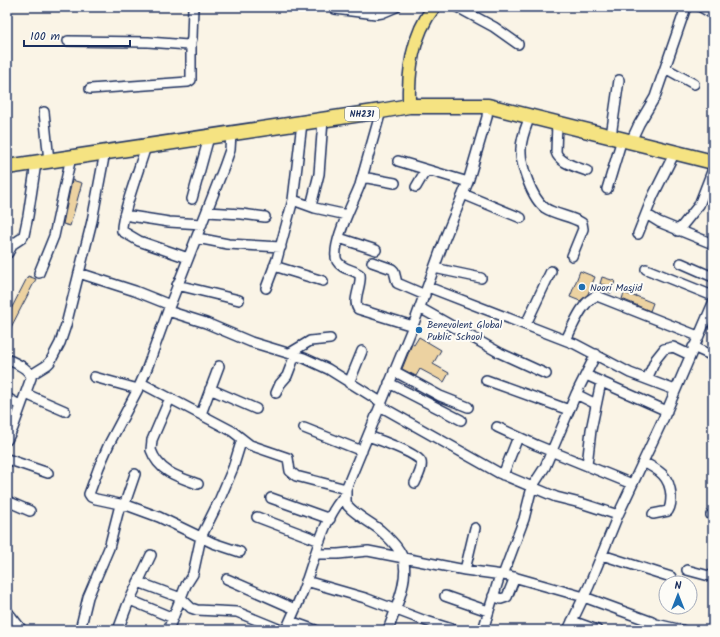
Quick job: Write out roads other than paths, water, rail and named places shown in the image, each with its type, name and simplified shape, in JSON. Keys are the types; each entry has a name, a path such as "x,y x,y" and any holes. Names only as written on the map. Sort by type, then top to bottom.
{"highway":[{"name":"NH231","path":"7,167 409,106 488,106 713,162"}],"main road":[{"path":"409,106 411,60 415,44 427,16 434,7"}],"street":[{"path":"90,89 188,82 191,80 193,7"},
{"path":"335,9 376,14 396,7"},
{"path":"457,7 494,27 518,44"},
{"path":"621,139 639,124 655,97 686,7"},
{"path":"700,7 713,14"},
{"path":"68,41 148,42 186,45 191,42"},
{"path":"665,68 694,84"},
{"path":"607,189 621,139 620,80"},
{"path":"315,630 288,626 320,541 338,503 345,492 420,308 468,182 487,117 488,106"},
{"path":"381,111 362,177 347,215 340,238 336,254 337,261 344,268 360,275 360,285 356,304 358,309 413,326"},
{"path":"8,253 13,244 24,235 42,162 44,112"},
{"path":"530,116 521,149 522,160 528,180 541,204 553,212 582,223 583,229 572,256"},
{"path":"311,206 319,174 323,120"},
{"path":"266,288 280,248 293,200 302,123"},
{"path":"557,123 557,156 567,163 587,171"},
{"path":"231,134 230,150 140,386 109,444 89,494 91,497 159,517 213,543 240,552"},
{"path":"192,199 209,137"},
{"path":"146,146 124,215 122,231 139,241 188,258"},
{"path":"7,440 26,394 31,375 47,365 60,343 65,330 92,221 106,152"},
{"path":"638,234 675,152"},
{"path":"39,273 54,236 71,158"},
{"path":"398,161 468,182"},
{"path":"678,231 699,205 713,169"},
{"path":"416,187 423,175 428,170"},
{"path":"362,177 395,183"},
{"path":"463,194 521,218"},
{"path":"293,200 347,215"},
{"path":"207,212 265,217"},
{"path":"646,214 678,231 713,244"},
{"path":"124,215 169,222 202,224"},
{"path":"197,238 228,244 280,248"},
{"path":"340,238 376,250"},
{"path":"372,262 392,269 398,283 526,324 596,354 630,373 675,390"},
{"path":"681,263 713,277"},
{"path":"274,266 323,281"},
{"path":"434,268 481,278"},
{"path":"646,269 713,296"},
{"path":"526,324 550,271"},
{"path":"78,273 135,291 169,308 251,342 292,354 328,369 380,404 485,466 556,497 618,515"},
{"path":"178,285 239,300"},
{"path":"566,340 581,310 591,299 597,296 698,336"},
{"path":"568,630 584,597 632,484 667,412 691,351 713,303"},
{"path":"420,308 500,353 546,374"},
{"path":"276,393 280,384 287,376 292,354 310,341 330,339"},
{"path":"647,380 656,359 664,349 673,348 713,356"},
{"path":"349,382 362,351"},
{"path":"483,630 493,596 524,519 532,487 552,451 576,394 596,354"},
{"path":"7,359 25,369 31,375"},
{"path":"201,414 219,366"},
{"path":"394,371 440,396 468,407"},
{"path":"586,374 667,412"},
{"path":"94,377 140,386 170,398 232,431 256,447 288,458 290,472 296,476 345,492"},
{"path":"486,380 569,410"},
{"path":"587,465 591,430 601,382"},
{"path":"389,383 461,420"},
{"path":"210,389 256,409"},
{"path":"26,394 65,411"},
{"path":"576,394 596,404"},
{"path":"7,398 21,406"},
{"path":"170,398 152,440 150,450 165,470 171,474 198,484"},
{"path":"497,427 632,484"},
{"path":"304,428 362,451"},
{"path":"368,436 401,448 419,459 421,464 415,483"},
{"path":"504,475 518,437"},
{"path":"168,630 194,569 201,537 219,501 242,439"},
{"path":"7,459 48,472"},
{"path":"643,462 666,478 671,488 671,502 668,511 654,514"},
{"path":"80,630 88,597 109,548 122,505 134,474"},
{"path":"345,492 348,506 385,535 397,548 403,558 405,575 388,630"},
{"path":"271,498 330,519"},
{"path":"7,501 30,511"},
{"path":"257,517 320,541"},
{"path":"465,570 475,528"},
{"path":"315,554 338,554 368,551 465,570 515,577 584,597 656,627 682,630"},
{"path":"118,630 151,555"},
{"path":"602,555 665,575"},
{"path":"687,570 713,577"},
{"path":"493,596 501,599 507,597 515,577"},
{"path":"227,579 295,609"},
{"path":"306,581 365,598 454,630"},
{"path":"138,582 181,598 189,606 197,610 237,612 281,630"},
{"path":"445,596 488,611"},
{"path":"130,600 173,618"},
{"path":"7,611 22,630"},
{"path":"572,621 597,630"}],"place":[{"name":"Noori Masjid","path":"582,287"},
{"name":"Benevolent Global Public School","path":"419,330"}]}
